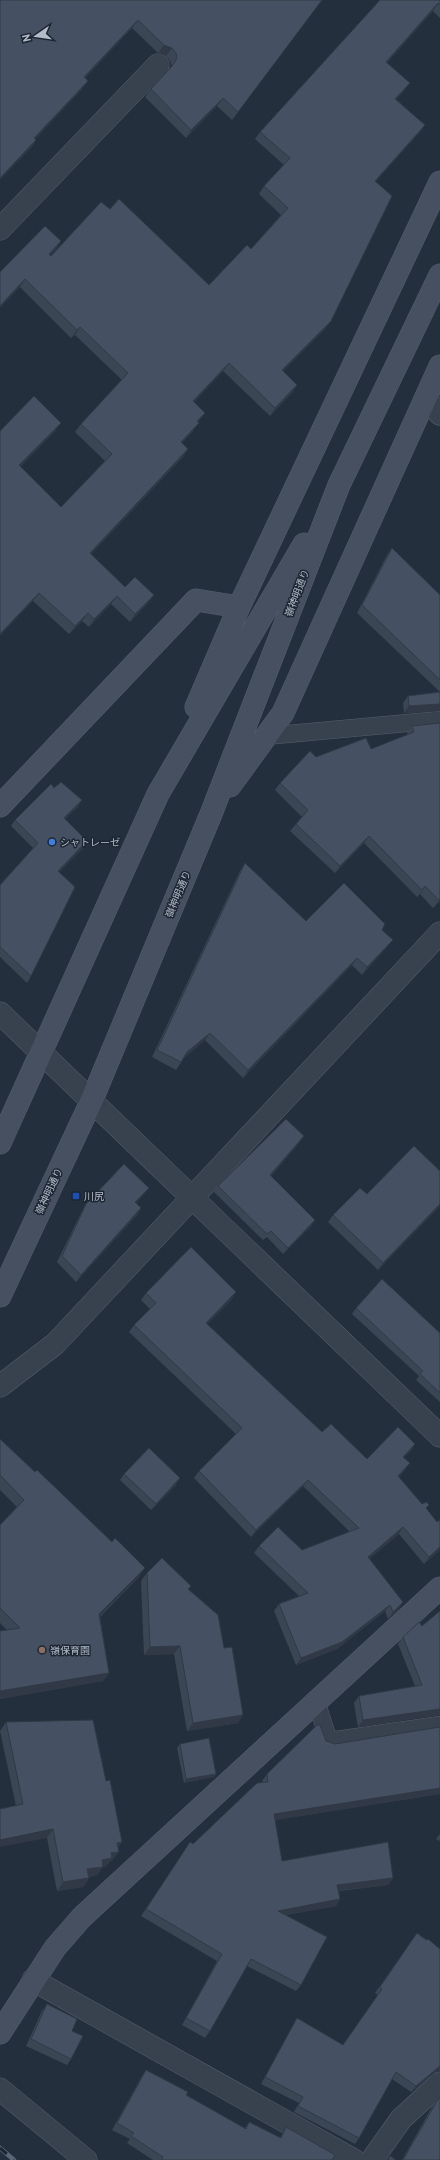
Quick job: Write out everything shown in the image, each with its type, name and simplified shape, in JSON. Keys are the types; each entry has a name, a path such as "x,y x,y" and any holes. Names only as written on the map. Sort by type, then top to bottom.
{"main road":[{"path":"158,794 239,607 440,182"},
{"name":"嶺神明通り","path":"0,1296 90,1102 211,814 339,485 440,275"},
{"path":"211,814 283,713 432,407 440,366"},
{"name":"嶺神明通り","path":"0,1143 158,794 339,485"},
{"path":"0,806 196,600 239,607"},
{"path":"0,2033 55,1948 82,1917 440,1588"}],"street":[{"path":"0,229 158,65"},
{"path":"0,1386 55,1344 190,1198 440,934"},
{"path":"0,1013 90,1102 440,1436"},
{"path":"33,1980 354,2160"},
{"path":"372,2160 401,2119 440,2083"},
{"path":"0,2089 86,2160"}],"lane":[{"path":"266,736 440,720"},
{"path":"316,1701 329,1741 440,1725"}],"building":[{"path":"0,0 322,0 238,112 223,98 191,130 151,89 173,65 177,58 176,53 172,48 164,45 138,20 84,77 88,81 34,138 36,140 0,178"},
{"path":"380,0 440,0 440,5 438,3 386,62 410,83 395,99 425,125 375,181 392,196 331,321 282,370 297,385 275,408 229,363 193,401 205,413 197,421 199,423 181,442 188,449 90,553 125,587 135,577 154,595 135,614 117,596 94,619 88,613 75,626 39,593 0,634 0,431 34,396 61,423 19,465 61,507 112,454 81,424 128,373 80,327 77,330 25,279 0,306 0,272 45,226 61,241 49,254 51,256 101,202 110,209 119,199 209,285 247,245 251,249 288,208 264,186 290,158 260,132"},
{"path":"392,548 440,595 440,680 362,605"},
{"path":"440,692 440,704 409,706 408,696"},
{"path":"440,723 439,900 425,886 422,890 369,836 340,866 296,824 308,810 280,783 310,751 316,757 366,738 371,749 414,732 412,726"},
{"path":"61,782 82,800 64,818 87,841 58,871 75,887 31,976 0,947 0,885 38,843 15,820 51,784 54,788"},
{"path":"245,863 306,921 344,883 385,924 382,930 393,940 367,967 357,958 248,1070 210,1033 187,1052 181,1062 157,1050"},
{"path":"286,1119 304,1136 270,1175 315,1220 288,1248 271,1231 267,1234 218,1186"},
{"path":"414,1146 440,1171 440,1204 383,1263 333,1215 360,1188 367,1194"},
{"path":"124,1164 149,1188 135,1202 141,1208 81,1275 62,1256 86,1204"},
{"path":"191,1247 236,1292 206,1323 322,1432 331,1424 367,1459 398,1427 415,1444 403,1457 410,1463 398,1476 422,1504 427,1502 429,1505 426,1508 437,1522 440,1520 440,1547 429,1557 403,1527 368,1557 403,1602 393,1612 390,1605 342,1642 301,1658 279,1604 308,1593 259,1546 278,1527 302,1550 359,1528 308,1480 256,1530 199,1471 242,1428 134,1325 156,1303 146,1293"},
{"path":"382,1279 440,1333 440,1393 420,1374 423,1371 356,1308"},
{"path":"0,1439 35,1472 37,1470 112,1542 115,1538 145,1568 99,1614 109,1673 0,1691 0,1631 20,1628 0,1608 0,1525 24,1500 0,1475"},
{"path":"149,1448 180,1478 156,1504 124,1474"},
{"path":"162,1558 191,1586 188,1589 218,1615 224,1648 232,1647 243,1715 193,1723 180,1646 150,1647 147,1573"},
{"path":"440,1611 440,1709 363,1720 359,1696 422,1685 403,1637 419,1622 422,1626"},
{"path":"93,1720 106,1781 110,1780 122,1842 117,1843 119,1852 111,1853 112,1858 102,1860 103,1867 87,1869 89,1878 63,1882 53,1829 0,1840 0,1809 23,1804 6,1722"},
{"path":"317,1725 320,1725 326,1741 335,1744 440,1727 440,1788 274,1814 282,1861 388,1842 393,1878 337,1885 340,1899 278,1911 327,1937 301,1985 251,1959 210,2031 186,2018 222,1954 146,1909 190,1842 193,1844 257,1783 268,1782 267,1774"},
{"path":"209,1738 216,1774 186,1779 180,1744"},
{"path":"417,1933 426,1940 428,1939 440,1949 440,2066 416,2086 396,2072 359,2138 298,2106 303,2097 265,2077 297,2018 343,2045 382,1989 380,1987"},
{"path":"47,2004 77,2019 72,2031 83,2036 71,2059 31,2039"},
{"path":"146,2070 188,2092 186,2095 246,2129 249,2122 281,2138 286,2127 335,2155 332,2160 162,2160 163,2157 131,2136 134,2133 117,2123"},
{"path":"440,2097 440,2160 403,2160 437,2101"},
{"path":"390,2156 396,2160 388,2160"}],"railway":[{"path":"0,2148 14,2160"}],"place":[{"name":"シャトレーゼ","path":"52,842"},
{"name":"川尻","path":"76,1196"},
{"name":"嶺保育園","path":"42,1650"}]}
